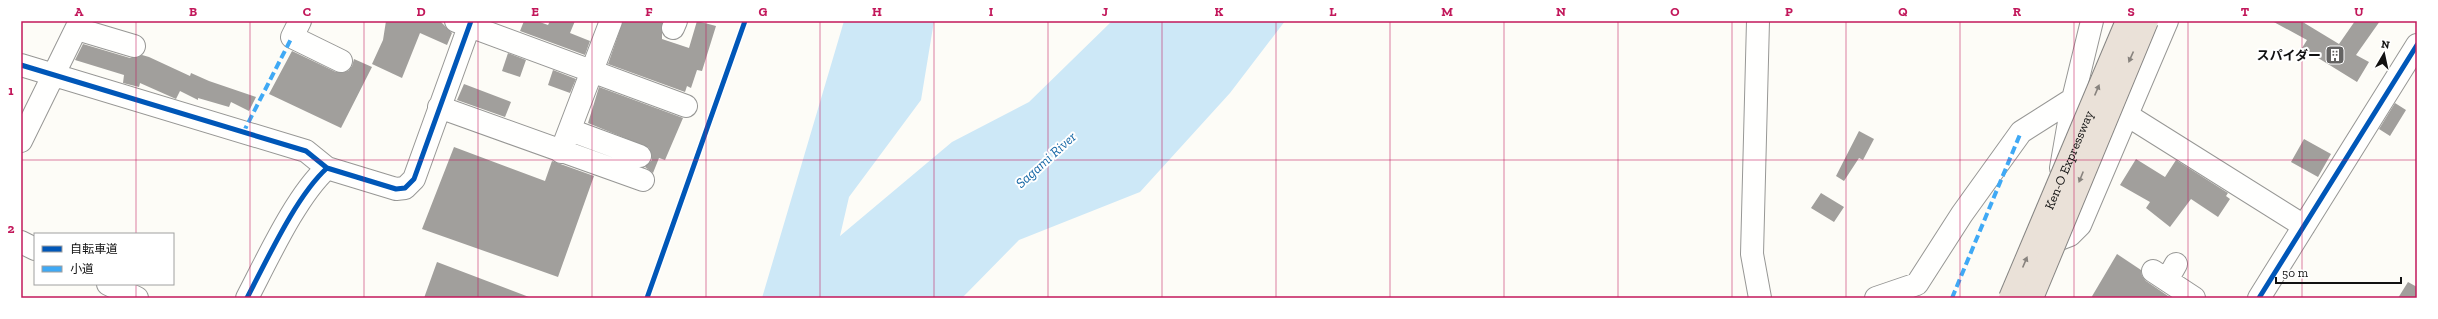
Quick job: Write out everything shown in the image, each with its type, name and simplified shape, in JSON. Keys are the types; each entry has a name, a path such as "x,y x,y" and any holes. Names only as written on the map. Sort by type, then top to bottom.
{"highway":[{"name":"Ken-O Expressway","path":"2010,298 2127,21"},
{"name":"Ken-O Expressway","path":"2032,298 2146,21"}],"street":[{"path":"300,21 292,37 341,61"},
{"path":"561,152 593,72 611,21"},
{"path":"1758,21 1752,254 1760,298"},
{"path":"2042,298 2057,260 2061,159 2073,99 2092,21"},
{"path":"2057,240 2070,235 2080,226 2167,21"},
{"path":"21,65 306,151 327,168 396,189 405,188 414,179 439,107 465,23 686,106"},
{"path":"21,141 78,25 134,46"},
{"path":"2259,298 2417,45"},
{"path":"1876,298 1916,284 1962,214 2021,132 2073,99"},
{"path":"439,107 561,152 643,180"},
{"path":"2127,115 2304,226"},
{"path":"570,130 640,156"},
{"path":"247,298 270,253 314,179 327,168"},
{"path":"21,242 34,248"},
{"path":"2165,272 2194,298"},
{"path":"110,285 137,298"}],"water":[{"name":"Sagami River","path":"844,21 934,21 921,100 849,197 840,236 952,142 1029,102 1112,21 1285,21 1230,93 1140,192 1019,240 962,298 762,298"}],"building":[{"path":"386,21 440,21 452,33 447,45 420,33 402,78 372,64 383,40"},
{"path":"524,21 537,21 548,25 550,21 575,21 570,33 590,41 585,55 520,31"},
{"path":"623,21 662,21 662,39 689,48 697,21 716,26 702,71 697,70 691,88 687,86 685,92 608,64"},
{"path":"2272,21 2301,21 2339,44 2355,21 2380,21 2356,55 2369,62 2357,82 2302,48 2307,40"},
{"path":"83,44 130,58 142,55 149,57 190,76 191,73 209,81 256,97 249,111 231,102 229,107 198,98 198,100 180,91 176,99 140,83 139,87 123,83 124,75 75,60"},
{"path":"292,51 336,72 348,71 352,66 354,59 372,67 341,128 269,94"},
{"path":"508,53 526,60 520,77 502,71"},
{"path":"553,70 576,79 570,93 548,85"},
{"path":"464,84 511,102 505,117 457,100"},
{"path":"599,87 683,118 665,160 659,158 653,173 645,167 652,160 649,148 588,123"},
{"path":"2395,103 2406,110 2390,136 2379,129"},
{"path":"1859,131 1874,139 1863,160 1859,158 1844,181 1836,176"},
{"path":"2304,139 2331,154 2318,177 2291,162"},
{"path":"454,147 545,181 552,161 594,176 558,277 422,229"},
{"path":"2136,159 2165,177 2176,160 2228,193 2226,196 2230,199 2218,217 2191,199 2170,227 2146,208 2150,202 2120,185"},
{"path":"1821,193 1844,207 1834,222 1811,208"},
{"path":"2117,254 2141,270 2142,276 2146,281 2171,298 2091,298"},
{"path":"437,262 529,297 529,298 424,298"},
{"path":"2408,282 2417,287 2417,298 2398,298"}],"marked path":[{"path":"243,133 292,37"},
{"path":"1952,298 2021,132"}],"cycle path":[{"path":"247,298 293,211 315,180 327,168 396,189 405,188 414,179 471,21"},
{"path":"647,298 745,21"},
{"path":"2259,298 2417,45"},
{"path":"21,65 306,151 327,168"}],"place":[{"name":"スパイダー","path":"2335,55"}]}
